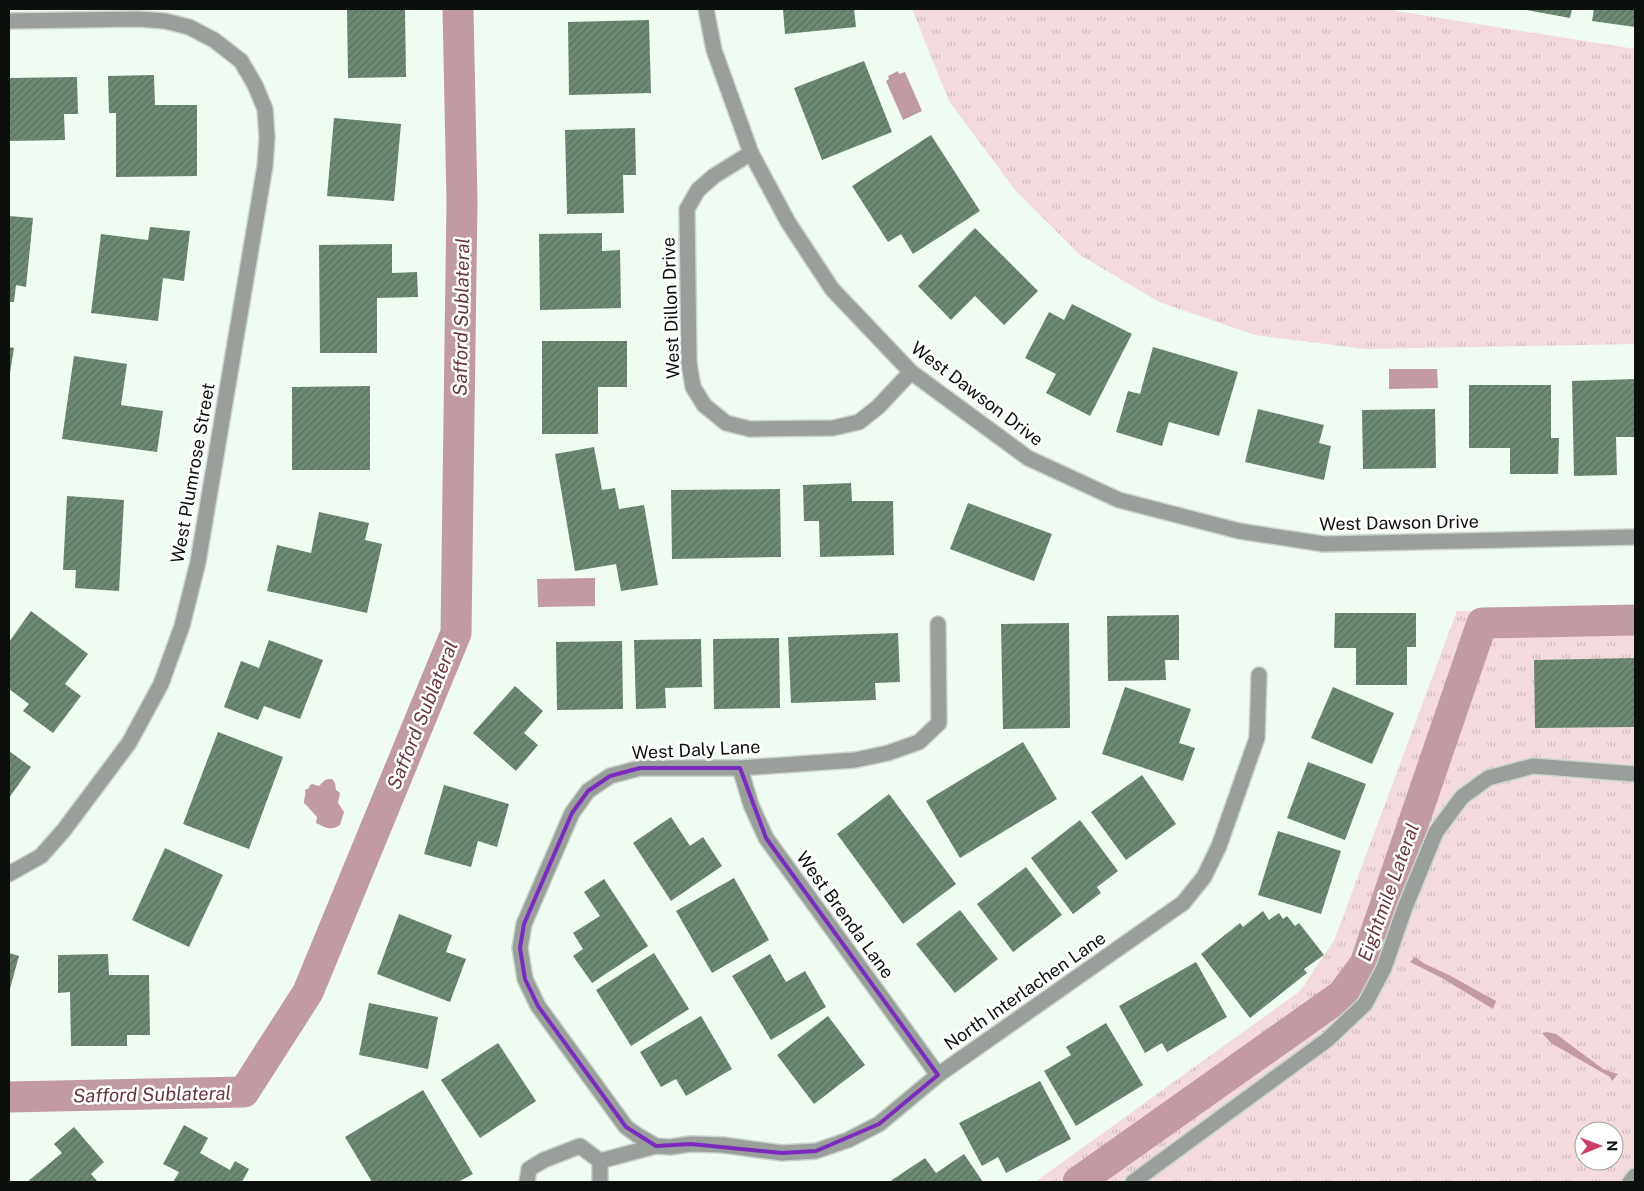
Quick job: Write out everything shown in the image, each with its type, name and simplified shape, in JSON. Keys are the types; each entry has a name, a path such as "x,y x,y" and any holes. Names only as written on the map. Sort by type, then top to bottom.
{"street":[{"name":"West Dawson Drive","path":"706,9 714,50 751,154 788,222 832,289 911,372 1028,458 1119,500 1239,531 1324,544 1635,537"},
{"name":"West Plumrose Street","path":"9,21 138,19 164,21 190,27 214,40 241,61 265,109 267,137 265,166 198,562 182,626 161,684 129,743 64,830 40,856 9,874"},
{"name":"West Dillon Drive","path":"751,154 714,176 698,190 687,209 689,363 693,387 704,406 726,423 750,429 833,428 859,422 878,407 911,372"},
{"name":"West Daly Lane","path":"656,1146 626,1127 538,1006 525,979 520,948 524,924 572,812 588,791 610,776 640,768 740,768 855,760 888,753 919,742 939,723 938,624"},
{"name":"North Interlachen Lane","path":"600,1161 656,1146 723,1145 782,1153 816,1151 848,1140 879,1124 938,1075 1183,903 1204,877 1219,846 1257,738 1259,675"},
{"path":"1133,1182 1328,1040 1365,1004 1384,968 1404,910 1436,832 1462,797 1488,778 1533,766 1635,774"},
{"name":"West Brenda Lane","path":"740,768 751,805 766,838 938,1075"},
{"path":"528,1182 529,1169 544,1160 580,1146 600,1161 600,1182"},
{"path":"1630,1182 1635,1176"}],"highlighted area":[{"path":"640,768 740,768 766,838 938,1075 879,1124 816,1151 782,1153 691,1144 656,1146 626,1127 538,1006 525,979 520,948 524,924 572,813 588,791 610,776"}],"green space":[{"path":"912,9 1395,9 1396,11 1635,49 1635,344 1366,349 1255,335 1159,302 1080,255 1015,190 949,101"},
{"path":"1635,609 1635,1182 1035,1182 1300,991 1334,941 1457,611"}],"shaded area":[{"path":"898,71 899,74 905,72 922,111 903,120 886,81 889,79 888,76"},
{"path":"1389,369 1437,369 1438,388 1389,389"},
{"path":"595,578 595,606 538,607 537,579"},
{"path":"332,779 336,790 340,793 338,803 344,812 340,825 331,828 316,823 317,817 304,803 305,790 310,785 319,786"},
{"path":"1415,957 1496,1001 1493,1009 1442,978 1410,962"},
{"path":"1542,1033 1556,1034 1603,1069 1618,1074 1612,1081 1610,1077 1551,1043"}],"building":[{"path":"347,9 405,9 406,77 348,78"},
{"path":"783,9 854,9 856,27 785,34"},
{"path":"1522,9 1572,9 1570,18"},
{"path":"1594,9 1635,9 1635,27 1592,21"},
{"path":"649,20 651,93 569,95 568,22"},
{"path":"864,61 892,132 822,160 794,88"},
{"path":"154,75 155,105 197,105 197,176 116,177 116,113 109,113 108,76"},
{"path":"77,77 78,114 64,114 65,140 9,141 9,78"},
{"path":"334,118 401,124 394,201 327,196"},
{"path":"635,128 636,175 623,175 624,213 567,214 565,130"},
{"path":"931,135 980,211 913,254 901,234 888,242 852,186"},
{"path":"9,216 33,218 26,287 16,285 14,302 9,302"},
{"path":"150,227 190,231 184,281 163,278 158,321 91,313 101,234 148,240"},
{"path":"975,228 1038,291 1004,325 975,296 951,320 918,286"},
{"path":"602,233 602,251 620,250 621,308 540,310 539,234"},
{"path":"392,244 392,273 417,272 418,297 377,298 377,353 320,353 319,245"},
{"path":"1072,304 1132,334 1090,416 1046,393 1056,374 1025,358 1049,312 1064,320"},
{"path":"542,341 627,341 627,387 598,387 598,434 542,434"},
{"path":"9,347 14,348 10,373 9,373"},
{"path":"1153,347 1238,372 1219,436 1169,422 1162,446 1116,432 1128,391 1140,394"},
{"path":"74,356 127,364 121,405 163,411 157,452 62,439"},
{"path":"1635,379 1635,437 1616,437 1617,475 1574,476 1572,381"},
{"path":"1469,385 1551,385 1551,438 1559,438 1558,474 1510,474 1510,448 1469,448"},
{"path":"370,386 370,470 292,470 292,387"},
{"path":"1258,409 1324,425 1319,443 1331,446 1324,480 1245,462"},
{"path":"1435,409 1436,468 1363,469 1362,410"},
{"path":"594,447 602,490 615,488 619,509 644,505 658,585 621,591 616,564 575,571 555,454"},
{"path":"851,483 852,501 893,501 894,555 820,557 819,521 804,521 803,485"},
{"path":"780,489 781,557 672,559 671,490"},
{"path":"67,496 124,500 119,591 75,588 76,570 63,570"},
{"path":"968,503 1052,534 1034,581 950,549"},
{"path":"319,512 369,523 365,540 382,544 367,613 267,591 277,545 311,553"},
{"path":"31,611 88,654 65,684 81,696 53,733 23,711 29,704 9,689 9,642"},
{"path":"1335,613 1416,613 1416,647 1407,647 1407,685 1356,685 1356,648 1334,648"},
{"path":"1179,615 1179,660 1165,660 1166,680 1108,681 1107,616"},
{"path":"1069,623 1070,728 1003,729 1001,624"},
{"path":"898,633 900,682 875,683 876,700 791,703 788,637"},
{"path":"779,638 780,708 714,709 713,639"},
{"path":"701,639 702,687 665,688 666,708 636,709 634,640"},
{"path":"269,640 323,660 300,719 264,706 258,720 224,707 241,661 259,668"},
{"path":"622,641 623,709 557,710 556,642"},
{"path":"1635,658 1635,727 1535,728 1534,660"},
{"path":"515,686 543,711 524,733 538,745 516,771 473,733"},
{"path":"1125,687 1191,709 1179,743 1195,748 1183,781 1102,754"},
{"path":"1333,687 1394,713 1372,764 1311,738"},
{"path":"218,732 283,757 249,849 183,824"},
{"path":"1023,742 1057,799 960,858 926,801"},
{"path":"9,751 31,767 9,798"},
{"path":"1308,762 1366,784 1345,840 1287,818"},
{"path":"1142,775 1176,824 1126,860 1091,812"},
{"path":"444,785 509,804 497,847 478,841 471,867 424,854"},
{"path":"889,794 956,884 903,924 837,834"},
{"path":"671,817 690,846 703,837 722,866 671,901 633,843"},
{"path":"1080,820 1118,871 1097,887 1101,893 1073,914 1031,858"},
{"path":"1278,831 1341,851 1321,914 1258,895"},
{"path":"165,848 223,875 189,947 132,920"},
{"path":"1026,867 1062,915 1013,952 977,904"},
{"path":"734,878 769,940 712,973 676,911"},
{"path":"604,879 648,946 592,983 573,956 583,949 573,933 600,916 584,892"},
{"path":"960,910 998,959 955,993 916,944"},
{"path":"1263,911 1269,920 1279,913 1283,919 1287,916 1295,926 1299,923 1324,955 1304,969 1307,973 1250,1018 1201,954 1240,923 1243,927"},
{"path":"399,914 452,935 446,952 466,959 450,1002 377,974"},
{"path":"9,953 19,956 9,992"},
{"path":"654,953 689,1009 631,1046 596,990"},
{"path":"108,954 109,975 149,975 150,1035 127,1035 127,1046 71,1046 70,992 58,993 58,955"},
{"path":"770,954 786,982 805,971 826,1007 771,1040 732,976"},
{"path":"1196,962 1227,1017 1167,1052 1162,1043 1145,1053 1119,1006"},
{"path":"369,1003 438,1017 428,1069 359,1055"},
{"path":"701,1016 732,1069 686,1096 676,1079 661,1087 640,1052"},
{"path":"828,1016 865,1065 814,1104 777,1055"},
{"path":"1106,1023 1143,1085 1076,1126 1044,1071 1071,1055 1066,1047"},
{"path":"498,1043 536,1101 480,1138 441,1080"},
{"path":"1040,1081 1071,1139 1006,1173 998,1157 982,1166 959,1123"},
{"path":"423,1090 473,1174 458,1182 372,1182 345,1137"},
{"path":"184,1125 208,1138 200,1153 230,1170 235,1161 249,1169 242,1182 173,1182 179,1172 163,1164"},
{"path":"74,1127 104,1162 91,1174 98,1182 27,1182 62,1153 54,1144"},
{"path":"964,1154 983,1182 889,1182 925,1158 936,1173"}],"waterway":[{"name":"Safford Sublateral","path":"9,1097 244,1092 308,992 456,633 462,201 458,9"},
{"name":"Eightmile Lateral","path":"1078,1182 1342,995 1365,964 1482,623 1635,620"}]}
